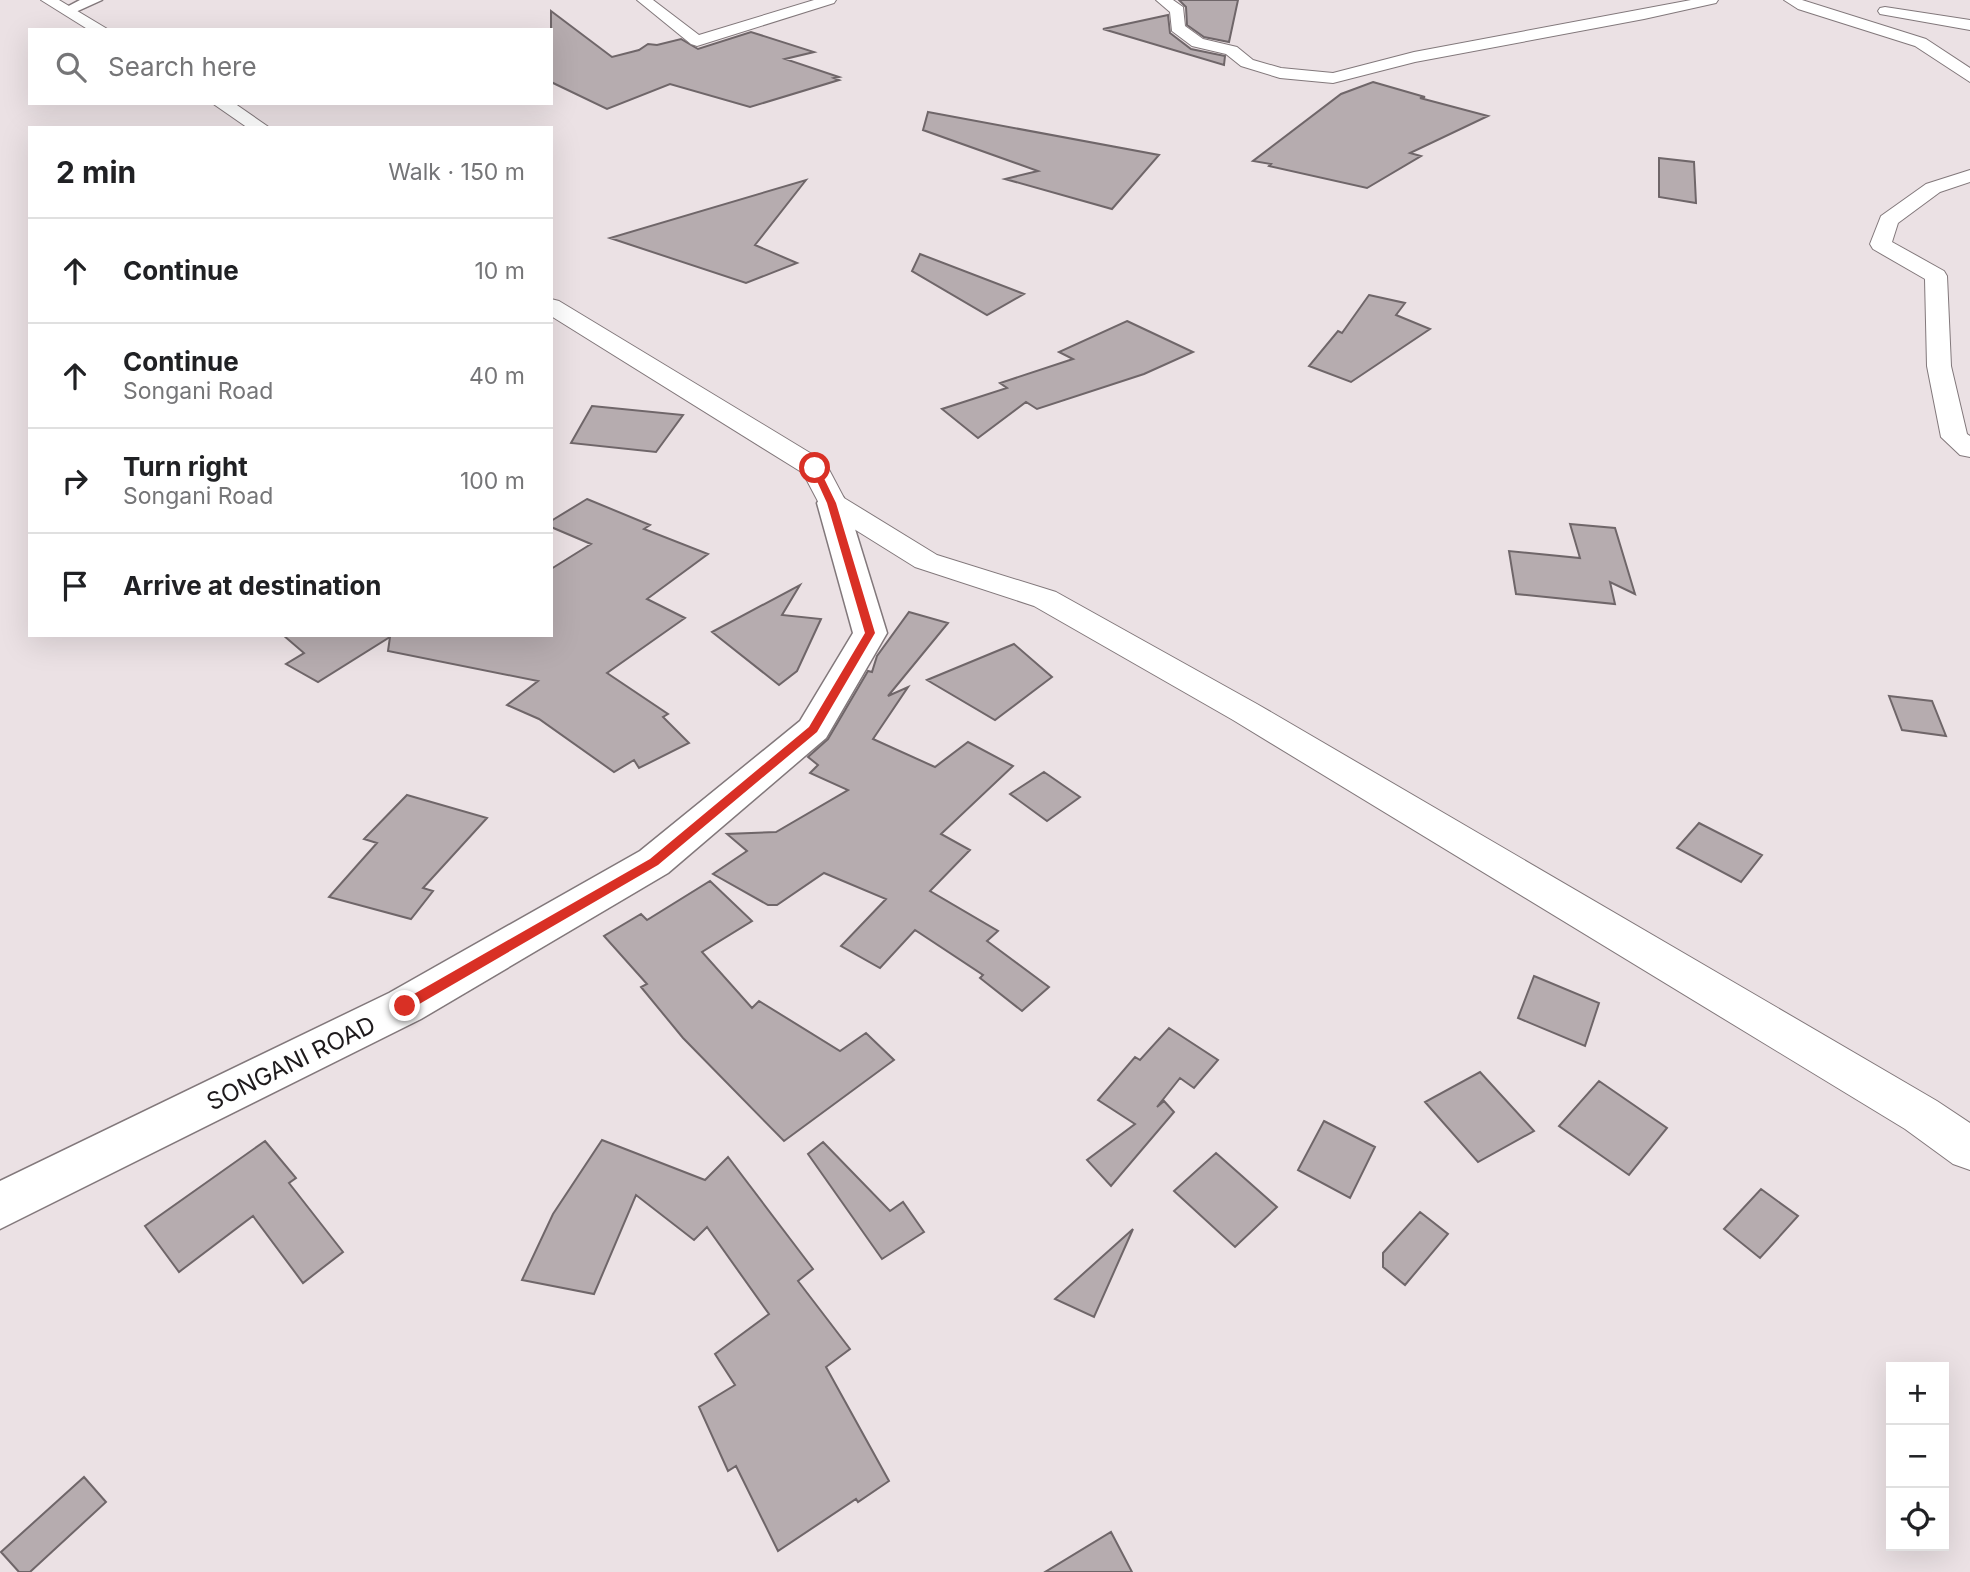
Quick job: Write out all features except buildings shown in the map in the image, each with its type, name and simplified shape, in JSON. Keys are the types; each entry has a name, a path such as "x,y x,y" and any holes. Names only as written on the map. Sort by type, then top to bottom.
{"street":[{"path":"48,0 99,28"},
{"path":"69,10 94,0"},
{"path":"644,0 697,41 829,0"},
{"path":"1163,0 1178,10 1177,28 1198,43 1231,50 1247,63 1280,74 1332,78 1414,57 1644,15 1711,0"},
{"path":"1791,0 1842,18 1909,36 1949,57 1970,77"},
{"path":"1815,0 1970,25"},
{"path":"224,105 258,126"},
{"path":"1970,176 1933,188 1888,220 1881,244 1936,276 1942,378 1954,437 1970,449"},
{"path":"553,307 815,468 832,503 926,561 1045,599 1186,679 1909,1108 1970,1149"},
{"name":"SONGANI ROAD","path":"0,1206 405,1006 654,862 813,729 870,633 832,503"}],"route":[{"path":"405,1006 654,862 813,729 870,633 832,503 815,468"}]}
